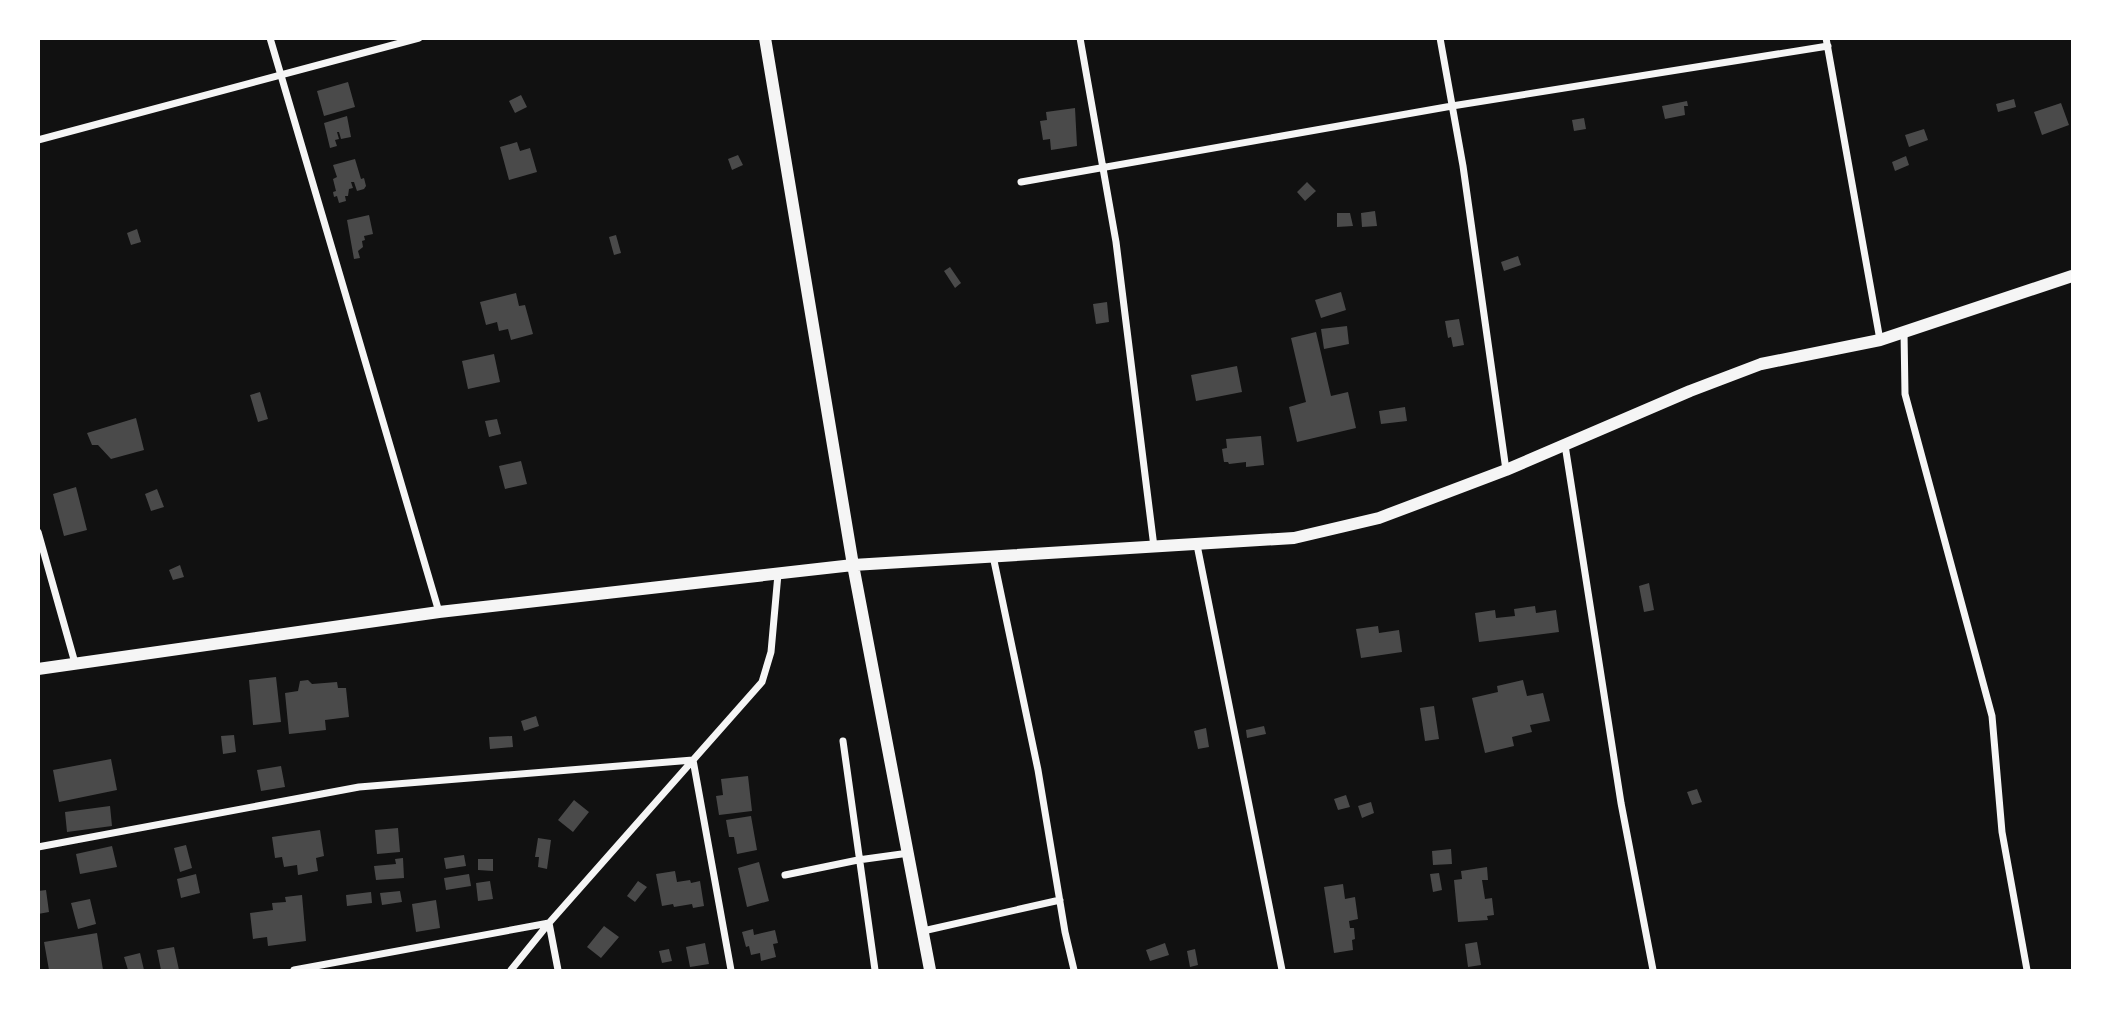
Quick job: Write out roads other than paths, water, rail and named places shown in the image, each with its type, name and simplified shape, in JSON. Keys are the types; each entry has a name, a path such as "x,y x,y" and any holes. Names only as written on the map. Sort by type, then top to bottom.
{"street":[{"path":"270,38 439,612"},
{"path":"38,140 419,38"},
{"path":"765,38 853,565 930,971"},
{"path":"1080,38 1116,242 1154,547"},
{"path":"1440,38 1463,166 1506,470"},
{"path":"1021,182 1827,42 1880,340"},
{"path":"38,669 439,612 853,565 1294,538 1379,518 1506,470 1760,364 1880,340 2073,276"},
{"path":"1904,332 1905,394 1992,716 2002,832 2026,971"},
{"path":"1565,445 1622,803 1653,971"},
{"path":"38,533 75,663"},
{"path":"1198,545 1282,971"},
{"path":"993,556 1038,770 1074,971"},
{"path":"511,971 549,923 762,682 771,652 778,574"},
{"path":"843,741 875,971"},
{"path":"38,847 359,787 693,760"},
{"path":"693,760 731,971"},
{"path":"785,874 909,853"},
{"path":"923,930 1060,900"},
{"path":"294,971 549,923"},
{"path":"549,923 558,971"}]}
